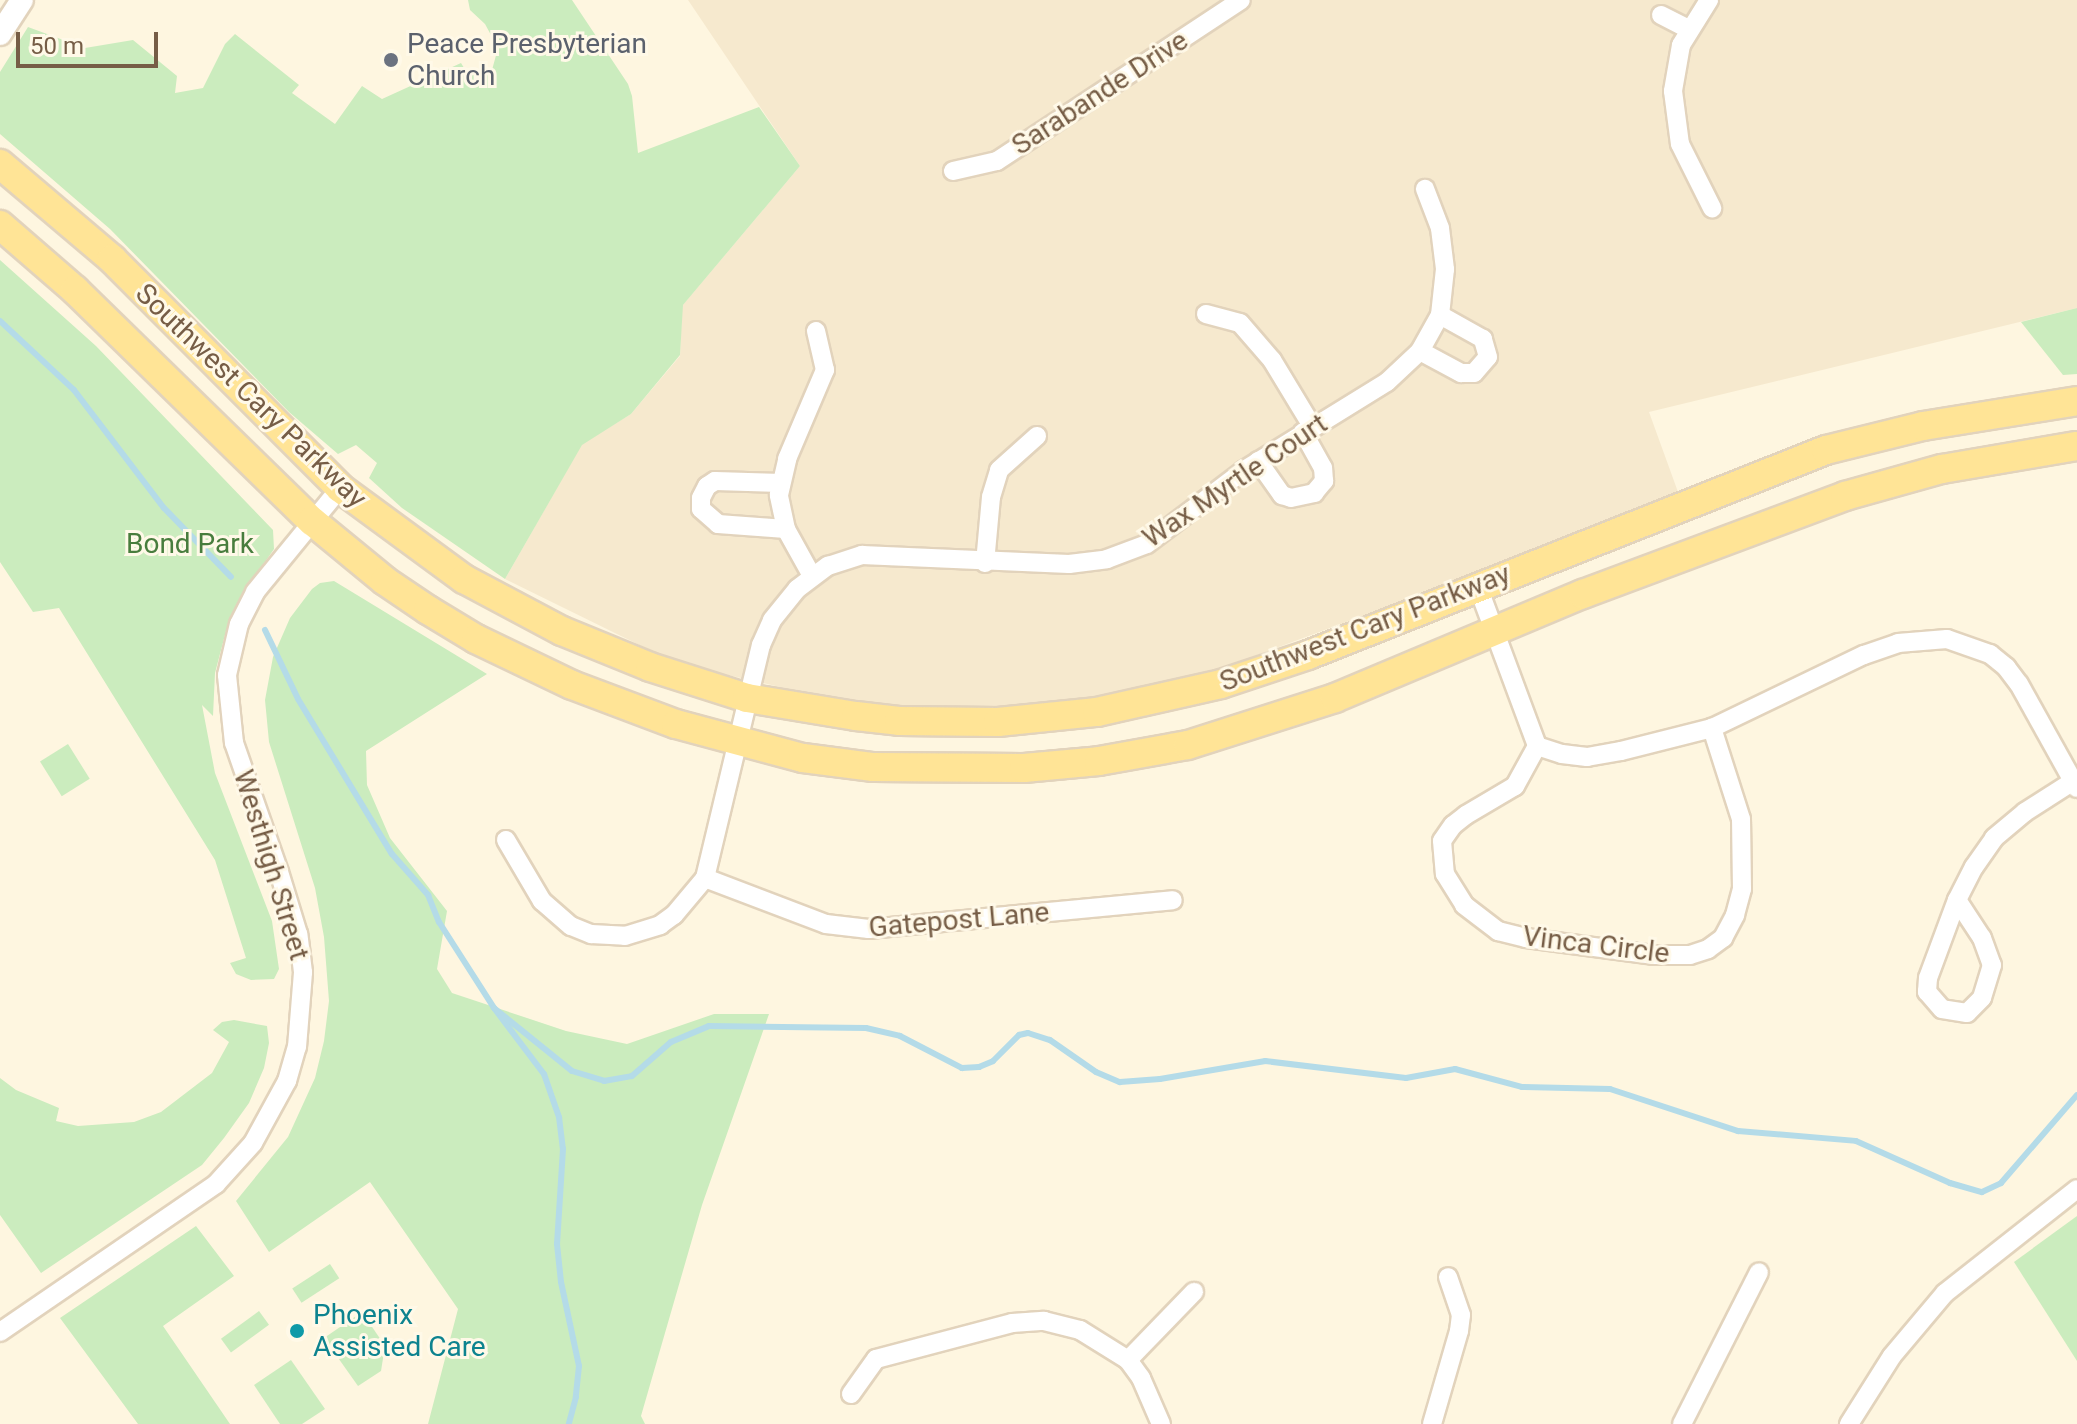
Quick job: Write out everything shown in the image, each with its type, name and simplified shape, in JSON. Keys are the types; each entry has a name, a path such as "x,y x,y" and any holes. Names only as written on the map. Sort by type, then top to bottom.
{"main road":[{"name":"Southwest Cary Parkway","path":"0,164 94,242 340,488 464,579 512,607 613,653 747,698 899,721 998,722 1097,712 1221,684 1308,655 1826,450 1949,421 2077,401"},
{"name":"Southwest Cary Parkway","path":"0,225 75,290 312,521 385,581 476,639 617,703 803,758 873,767 995,769 1099,761 1234,733 1335,698 1583,594 1845,496 1942,469 2077,446"}],"street":[{"path":"0,34 22,0"},
{"name":"Sarabande Drive","path":"953,171 997,161 1221,5 1241,0"},
{"path":"1709,0 1688,29 1677,63 1674,116 1685,156 1712,208"},
{"path":"1661,15 1688,29"},
{"name":"Wax Myrtle Court","path":"705,878 761,645 772,620 790,596 812,576 862,555 985,563 1069,564 1128,553 1172,528 1258,461 1387,382 1420,351 1440,315 1443,247 1440,228 1425,189"},
{"path":"1206,314 1240,323 1272,360 1308,429 1323,468 1324,481 1314,493 1291,498 1282,495 1258,461"},
{"path":"1420,351 1461,373 1474,373 1488,357 1483,339 1440,315"},
{"path":"812,576 786,529 779,495 787,459 825,370 816,331"},
{"path":"985,563 991,497 999,470 1037,436"},
{"path":"781,483 715,481 707,486 701,498 701,509 718,524 786,529"},
{"name":"Westhigh Street","path":"0,1332 210,1190 253,1143 287,1081 297,1047 303,1003 301,959 279,872 234,743 227,675 239,624 250,600 340,488"},
{"path":"1478,587 1537,746 1562,754 1587,757 1712,728 1864,655 1898,643 1947,639 1990,654 2006,667 2019,684 2075,785 2025,812 1994,838 1957,900 1928,978 1927,992 1942,1009 1967,1013 1982,998 1992,965 1988,949 1957,900"},
{"name":"Vinca Circle","path":"1537,746 1515,786 1466,815 1453,825 1442,841 1445,874 1464,905 1498,931 1526,938 1653,955 1690,955 1708,949 1723,938 1735,915 1742,889 1741,819 1712,728"},
{"path":"506,840 542,901 558,917 591,934 625,936 660,925 689,902 705,878"},
{"name":"Gatepost Lane","path":"705,878 826,924 869,929 1173,900"},
{"path":"1849,1424 1892,1356 1945,1293 2077,1189"},
{"path":"1682,1424 1759,1272"},
{"path":"1432,1424 1461,1315 1448,1277"},
{"path":"1128,1360 1194,1292"},
{"path":"851,1394 876,1359 1012,1323 1063,1324 1100,1340 1128,1360 1146,1388 1161,1424"}],"shaded area":[{"path":"688,0 2077,0 2077,308 1649,412 1678,492 1433,590 1233,664 1099,699 1000,707 894,706 780,687 676,663 505,579 582,444 631,414 680,356 682,306 800,166"}],"green space":[{"path":"468,0 572,0 628,84 638,153 759,107 800,166 683,305 680,355 631,414 582,445 505,579 402,508 369,478 377,463 356,445 338,454 289,412 110,229 0,134 0,72 28,27 85,48 133,40 177,76 175,93 203,88 225,44 235,34 299,85 292,93 335,124 362,86 382,99 461,63 469,76 492,70 498,48 485,24 470,10"},
{"name":"Bond Park","path":"0,260 96,346 273,530 274,549 244,592 226,631 215,673 213,716 202,705 215,773 272,921 279,969 274,979 251,980 236,974 230,963 246,958 215,860 59,608 33,612 0,562"},
{"path":"2077,308 2077,374 2063,375 2021,322"},
{"path":"334,581 487,674 366,751 367,785 390,838 447,911 437,969 452,993 566,1031 627,1044 714,1014 769,1014 702,1205 641,1416 645,1424 428,1424 458,1309 370,1182 269,1252 236,1201 288,1137 315,1078 324,1041 329,1001 324,937 315,888 269,742 265,700 273,657 290,618 312,589 320,583"},
{"path":"68,744 90,779 62,796 40,761"},
{"path":"234,1020 267,1026 269,1043 264,1068 249,1103 224,1138 202,1165 41,1273 0,1215 0,1078 16,1090 59,1108 56,1121 78,1126 134,1122 161,1112 212,1073 229,1042 213,1030 222,1022"},
{"path":"2077,1216 2077,1361 2014,1262"},
{"path":"196,1226 234,1276 163,1326 230,1424 138,1424 60,1318"},
{"path":"330,1264 339,1278 302,1303 292,1289"},
{"path":"259,1311 269,1325 231,1352 221,1339"},
{"path":"362,1312 385,1346 381,1371 358,1386 324,1338"},
{"path":"291,1360 325,1409 302,1424 280,1424 254,1385"}],"waterway":[{"path":"0,321 74,390 164,508 231,577"},
{"path":"265,630 298,699 392,854 428,895 439,922 494,1008 544,1074 559,1117 563,1149 557,1244 561,1282 579,1366 569,1424"},
{"path":"494,1008 572,1071 604,1081 632,1076 671,1042 709,1026 866,1028 900,1036 962,1068 979,1067 993,1061 1019,1035 1028,1033 1050,1040 1096,1072 1120,1082 1160,1079 1265,1061 1406,1078 1455,1069 1522,1087 1610,1089 1738,1131 1856,1141 1950,1183 1982,1192 2001,1183 2077,1095"}],"place":[{"name":"Peace Presbyterian Church","path":"391,60"},
{"name":"Phoenix Assisted Care","path":"297,1331"}]}
